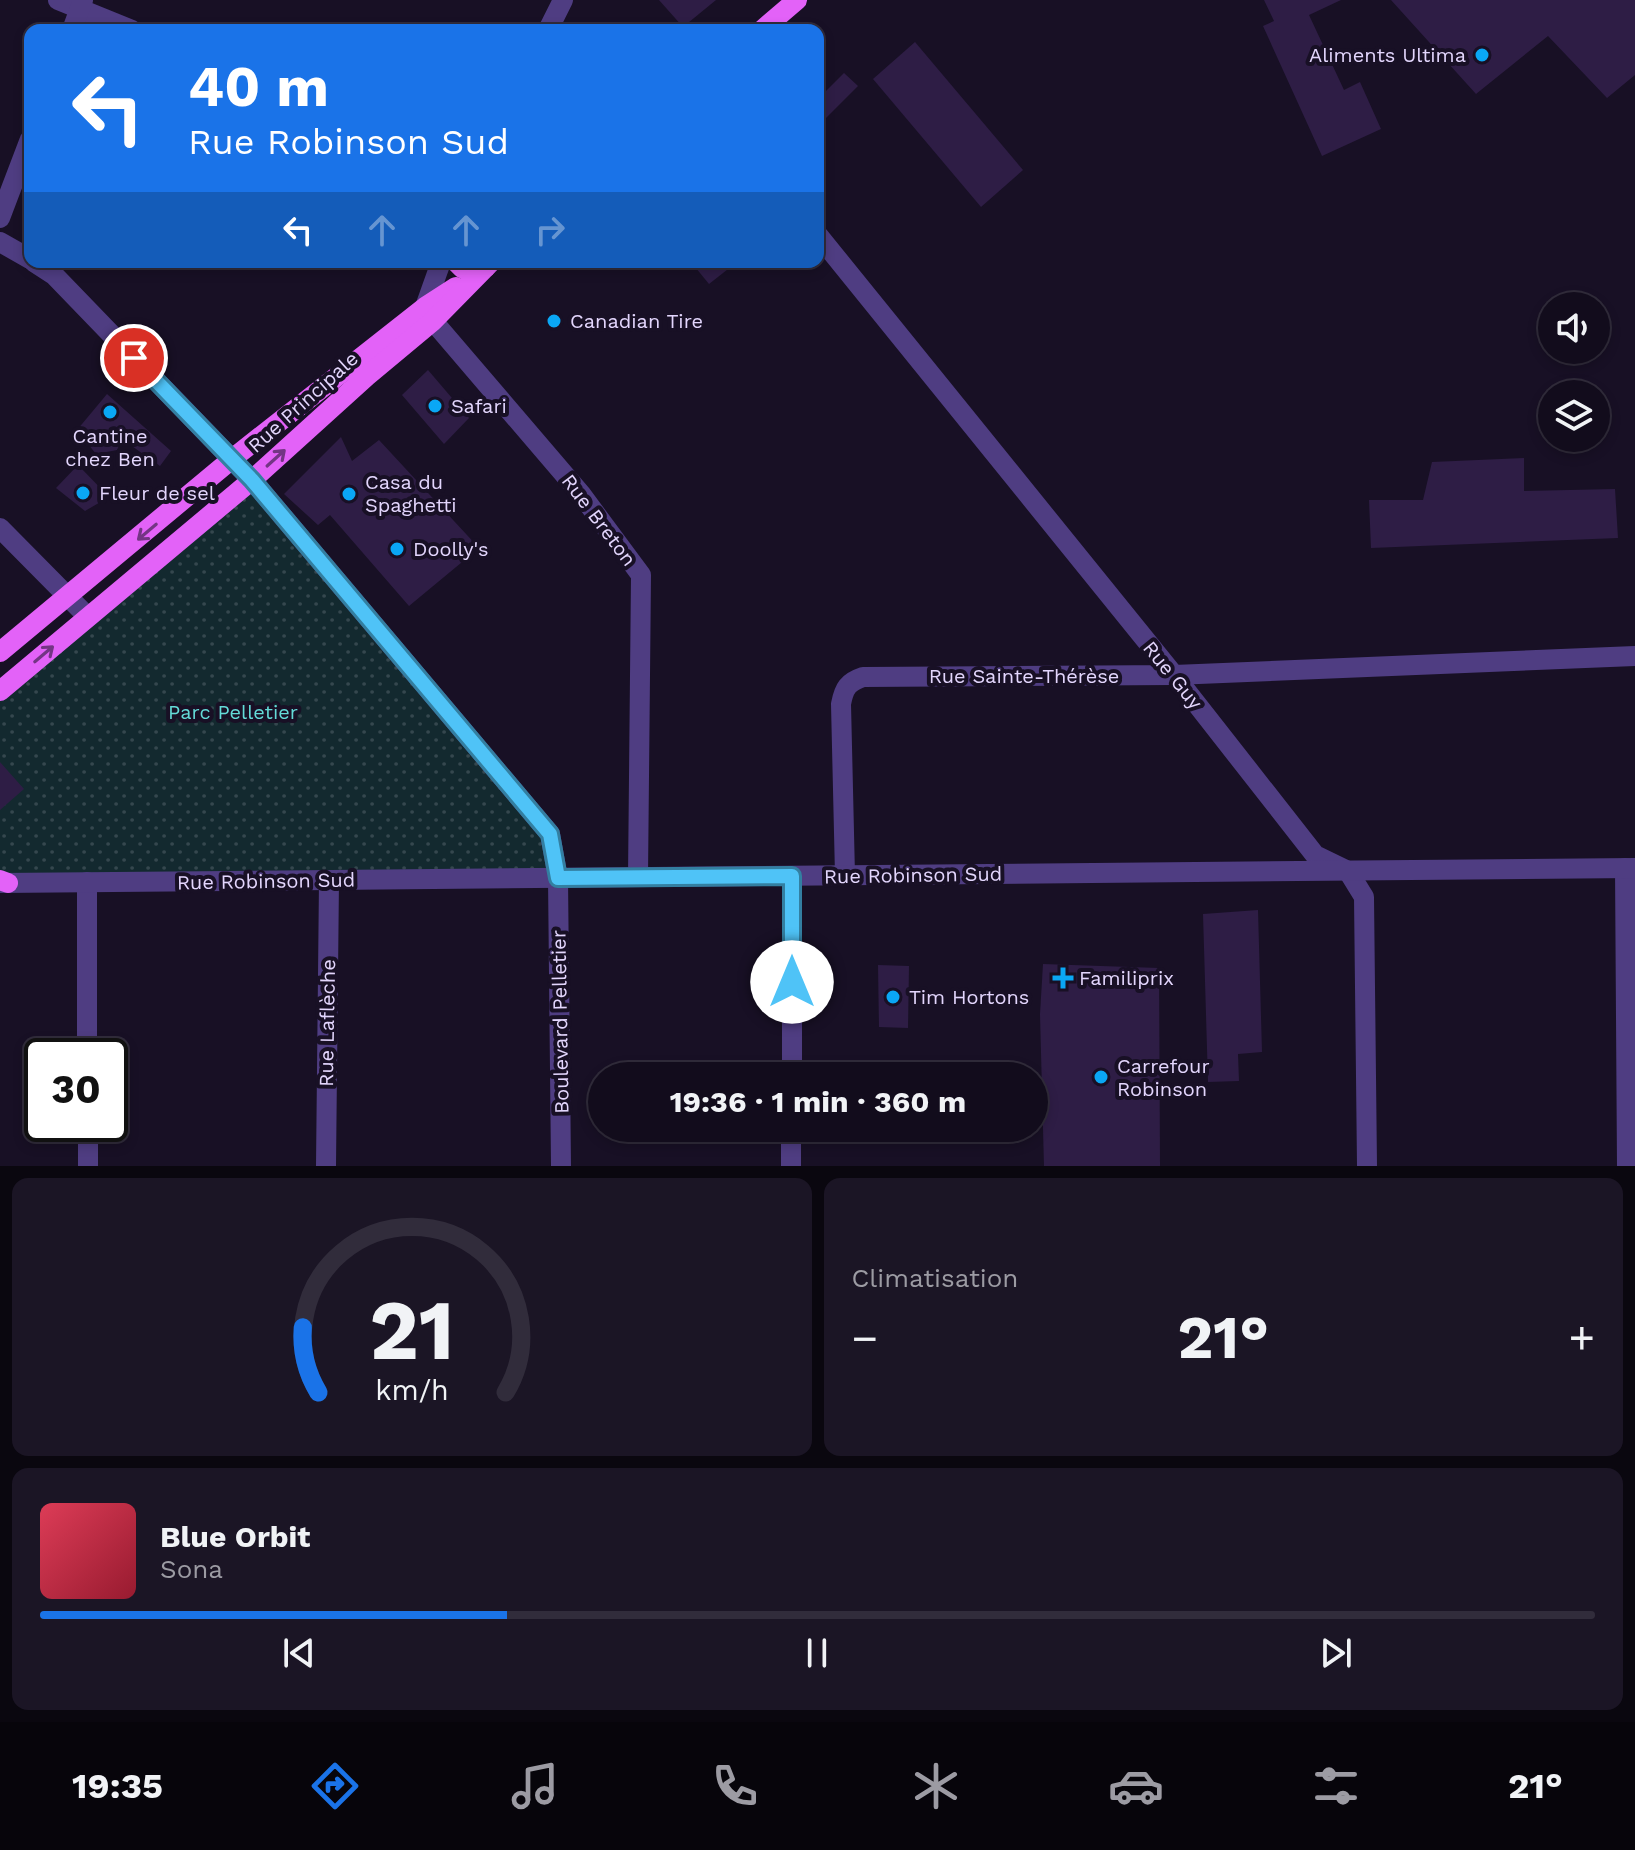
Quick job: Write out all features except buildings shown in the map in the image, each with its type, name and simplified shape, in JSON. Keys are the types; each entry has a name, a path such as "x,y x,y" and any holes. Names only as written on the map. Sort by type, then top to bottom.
{"main road":[{"path":"769,24 797,0"},
{"name":"Rue Principale","path":"0,652 232,459 429,314 484,268"},
{"name":"Rue Principale","path":"0,691 252,480 367,376 429,314"}],"street":[{"path":"58,0 81,4 120,24"},
{"path":"551,24 563,0"},
{"path":"74,24 81,4"},
{"path":"0,218 24,155"},
{"name":"Boulevard Pelletier","path":"0,242 24,256"},
{"name":"Rue Guy","path":"824,242 1174,675 1315,855 1348,871"},
{"name":"Boulevard Pelletier","path":"43,268 54,275 252,480 550,834 558,878 561,1166"},
{"path":"429,314 440,268"},
{"name":"Rue Breton","path":"429,314 581,494 641,575 638,877"},
{"path":"0,528 88,617"},
{"name":"Rue Sainte-Thérèse","path":"845,875 841,704 850,681 863,677 1174,675 1635,656"},
{"path":"1627,1166 1630,868"},
{"name":"Rue Robinson Sud","path":"3,882 1630,868"},
{"path":"1348,871 1364,897 1367,1166"},
{"path":"792,876 792,1062"},
{"name":"Rue Laflèche","path":"326,1166 329,880"},
{"path":"87,882 87,1038"},
{"path":"88,1142 88,1166"},
{"path":"791,1142 791,1166"}],"green space":[{"name":"Parc Pelletier","path":"252,480 550,834 558,878 0,874 0,698"}],"place":[{"name":"Aliments Ultima","path":"1482,55"},
{"name":"Canadian Tire","path":"554,321"},
{"name":"Safari","path":"435,406"},
{"name":"Cantine chez Ben","path":"110,412"},
{"name":"Fleur de sel","path":"83,493"},
{"name":"Casa du Spaghetti","path":"349,494"},
{"name":"Doolly's","path":"397,549"},
{"name":"Familiprix","path":"1063,978"},
{"name":"Tim Hortons","path":"893,997"},
{"name":"Carrefour Robinson","path":"1101,1077"}],"route":[{"path":"134,358 252,480 550,834 558,878 792,876 792,982"}]}
